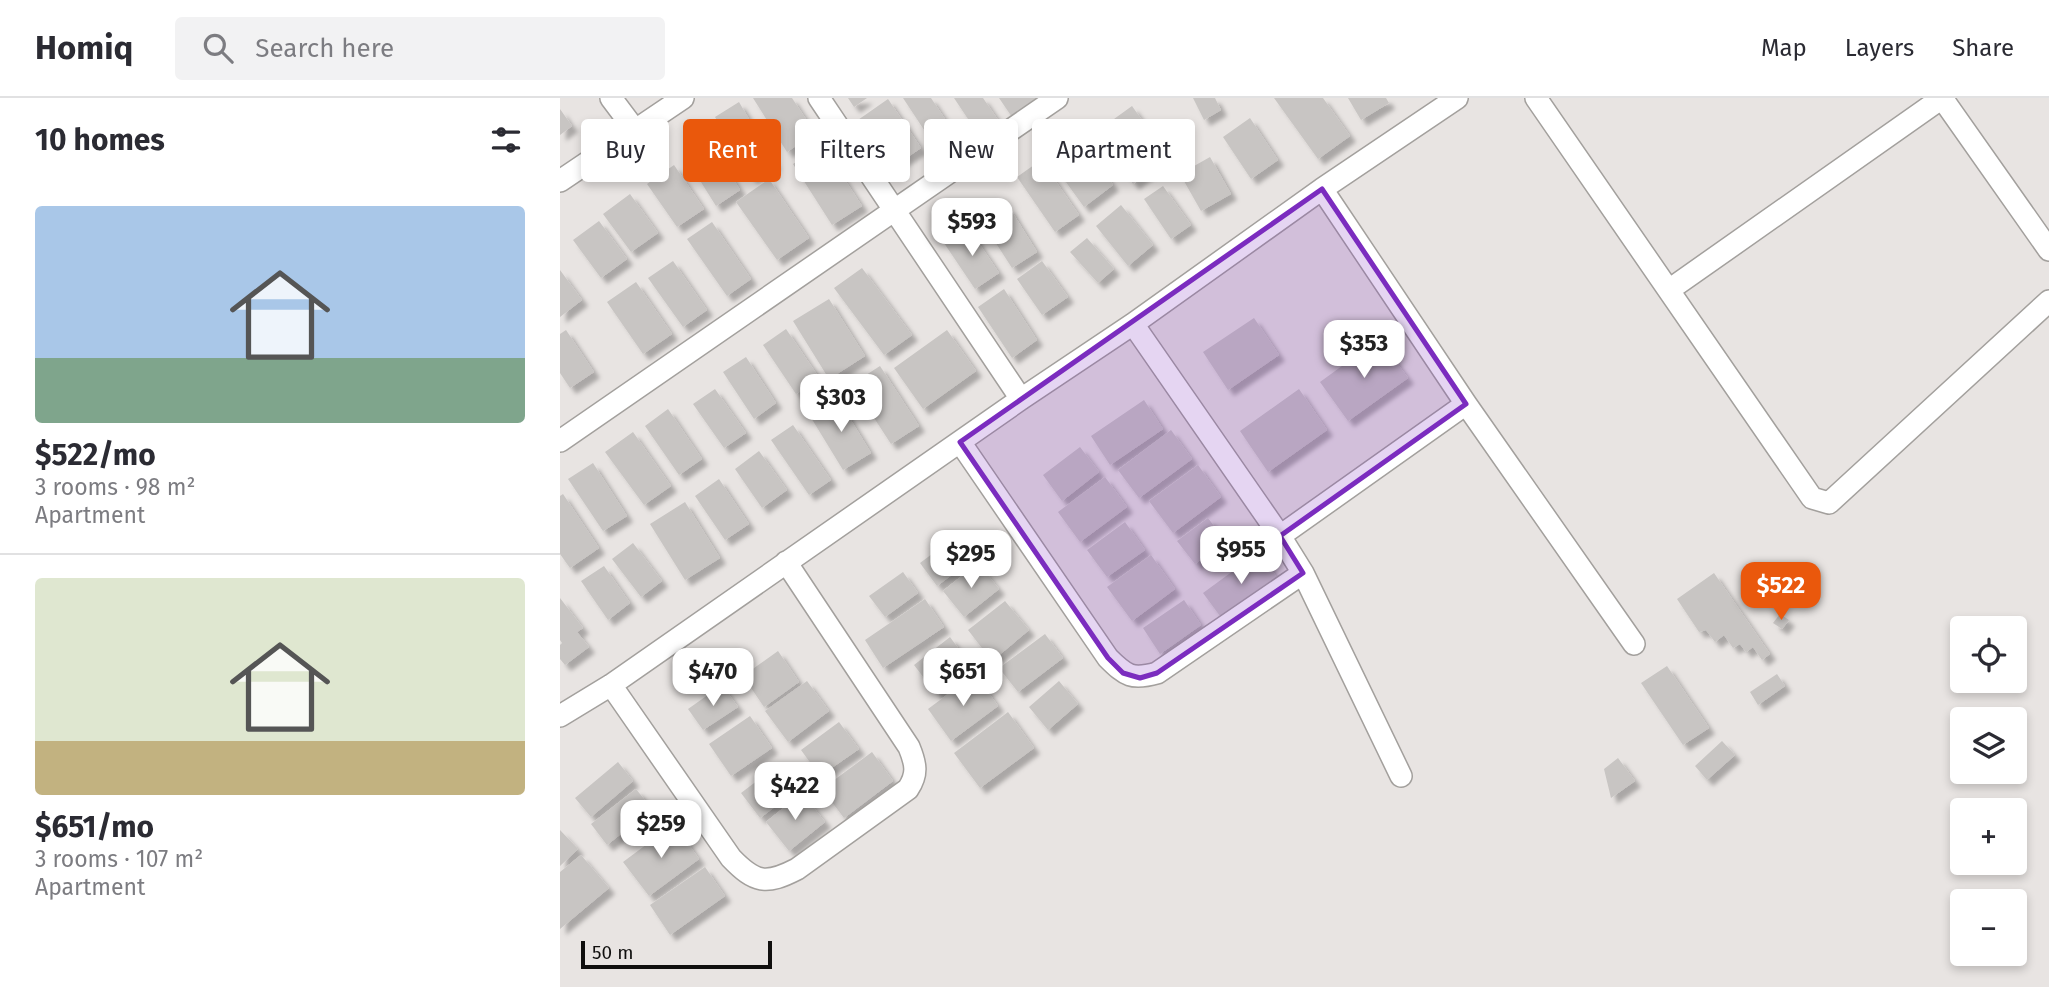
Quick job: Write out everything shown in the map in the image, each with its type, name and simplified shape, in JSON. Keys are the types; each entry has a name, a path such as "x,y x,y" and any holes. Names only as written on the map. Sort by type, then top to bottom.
{"street":[{"path":"611,98 627,119"},
{"path":"652,119 683,98"},
{"path":"819,98 1021,399"},
{"path":"560,441 1057,98"},
{"path":"560,716 611,685 1133,324 1322,189 1457,98"},
{"path":"1536,98 1812,498 1829,503 2049,301"},
{"path":"1669,290 1942,98 2049,250"},
{"path":"560,181 581,167"},
{"path":"1322,189 1466,404 1634,644"},
{"path":"1133,324 1303,573 1401,776"},
{"path":"1280,536 1466,404"},
{"path":"960,442 1108,659 1123,673 1140,678 1157,673 1303,573"},
{"path":"611,685 731,858 747,874 763,881 780,878 797,869 908,789 916,776 915,760 909,747 786,562"}],"highlighted area":[{"path":"1322,189 1466,404 1280,536 1303,573 1157,673 1140,678 1123,673 1108,658 960,442"}],"building":[{"path":"753,98 792,98 806,119 795,119 795,147 787,152 781,142 781,119 766,119"},
{"path":"848,98 867,98 854,107"},
{"path":"903,98 931,98 945,119 924,119 924,130"},
{"path":"954,98 983,98 997,119 968,119"},
{"path":"999,98 1039,98 1012,117"},
{"path":"1193,98 1215,98 1221,110 1204,120"},
{"path":"1274,98 1323,98 1350,136 1318,159"},
{"path":"1348,98 1386,98 1389,103 1361,120"},
{"path":"888,99 901,119 859,119"},
{"path":"739,102 749,119 716,119 715,117"},
{"path":"1132,106 1141,119 1114,119"},
{"path":"560,109 572,126 560,135"},
{"path":"1250,118 1278,160 1251,179 1223,137"},
{"path":"910,132 921,148 910,155"},
{"path":"1210,157 1231,194 1201,211 1185,182 1195,182 1195,166"},
{"path":"674,165 683,182 704,209 677,227 647,184 669,182 669,169"},
{"path":"1032,166 1032,182 1056,182 1079,215 1055,232 1018,176"},
{"path":"701,182 735,182 740,190 716,206"},
{"path":"765,182 771,182 809,238 777,260 736,202"},
{"path":"805,182 846,182 862,206 832,225"},
{"path":"1066,182 1111,182 1113,185 1084,207"},
{"path":"1163,186 1191,225 1171,239 1144,199"},
{"path":"630,194 658,233 631,252 603,214"},
{"path":"1121,205 1153,245 1128,266 1096,226"},
{"path":"1009,207 1037,252 1012,268 983,223"},
{"path":"599,221 627,259 601,278 573,240"},
{"path":"712,222 751,279 727,296 687,239"},
{"path":"968,227 999,273 975,289 944,243"},
{"path":"1087,238 1114,269 1098,283 1070,252"},
{"path":"673,261 707,310 683,327 648,278"},
{"path":"1042,261 1068,297 1042,315 1017,279"},
{"path":"862,268 912,335 884,355 834,288"},
{"path":"560,270 582,300 560,317"},
{"path":"636,282 672,334 643,354 607,302"},
{"path":"1004,289 1037,340 1012,358 978,307"},
{"path":"829,299 865,356 829,379 793,321"},
{"path":"1254,318 1279,355 1228,390 1203,352"},
{"path":"786,329 820,379 796,394 763,345"},
{"path":"566,330 594,372 570,388 560,373 560,334"},
{"path":"947,330 976,371 923,409 894,368"},
{"path":"1379,339 1408,378 1348,421 1320,382"},
{"path":"746,357 776,403 754,419 723,372"},
{"path":"880,366 919,426 891,444 852,384"},
{"path":"715,389 746,433 724,448 693,404"},
{"path":"1299,389 1327,430 1268,472 1240,431"},
{"path":"838,399 871,453 843,470 810,416"},
{"path":"1144,400 1163,429 1110,465 1091,436"},
{"path":"668,409 702,459 679,475 645,426"},
{"path":"793,425 831,480 809,495 771,440"},
{"path":"1171,430 1192,459 1139,498 1118,470"},
{"path":"633,432 671,486 644,505 605,452"},
{"path":"1080,447 1099,472 1062,501 1043,475"},
{"path":"759,451 787,490 762,508 735,469"},
{"path":"593,463 627,516 603,531 568,479"},
{"path":"1198,465 1221,497 1173,533 1149,501"},
{"path":"1105,477 1127,507 1080,542 1058,512"},
{"path":"719,479 749,524 725,540 695,496"},
{"path":"563,494 599,548 570,568 560,554 560,496"},
{"path":"685,502 720,558 685,580 650,524"},
{"path":"1208,518 1225,541 1195,564 1177,541"},
{"path":"1125,522 1145,550 1107,577 1087,550"},
{"path":"964,530 981,553 937,586 920,563"},
{"path":"633,543 662,581 641,597 612,559"},
{"path":"1259,552 1278,579 1223,620 1203,593"},
{"path":"1151,555 1175,589 1132,621 1107,587"},
{"path":"978,563 999,589 964,617 943,591"},
{"path":"604,566 630,603 608,620 581,581"},
{"path":"903,572 918,593 885,617 869,596"},
{"path":"1714,573 1770,654 1762,660 1753,647 1746,652 1740,644 1733,648 1724,635 1715,642 1706,630 1699,632 1677,599"},
{"path":"560,598 583,628 577,632 589,647 565,665 560,659"},
{"path":"925,599 944,627 883,668 865,640"},
{"path":"1184,600 1201,625 1160,654 1143,628"},
{"path":"1005,601 1029,630 992,661 968,630"},
{"path":"1780,614 1789,620 1782,629 1773,623"},
{"path":"1045,634 1063,658 1018,692 999,668"},
{"path":"950,637 972,667 937,695 914,665"},
{"path":"778,651 799,682 764,707 743,676"},
{"path":"1667,666 1709,728 1683,745 1641,683"},
{"path":"975,674 998,706 951,741 928,709"},
{"path":"1777,674 1785,686 1758,705 1750,692"},
{"path":"807,681 829,711 788,742 765,711"},
{"path":"1059,681 1078,704 1048,730 1029,707"},
{"path":"722,685 738,707 703,730 688,709"},
{"path":"1008,712 1034,748 980,788 954,753"},
{"path":"750,716 772,748 731,776 709,744"},
{"path":"839,722 859,749 820,776 801,750"},
{"path":"1722,741 1735,755 1707,780 1695,766"},
{"path":"872,752 893,781 844,818 822,789"},
{"path":"1618,758 1635,781 1611,798 1604,769"},
{"path":"618,762 633,781 591,817 575,798"},
{"path":"782,762 801,787 760,818 741,793"},
{"path":"636,789 652,809 607,845 591,824"},
{"path":"802,793 825,822 789,851 766,822"},
{"path":"674,824 699,859 649,896 623,862"},
{"path":"560,830 578,849 560,866"},
{"path":"581,855 609,888 560,929 560,872"},
{"path":"705,867 725,896 670,935 650,905"}]}
